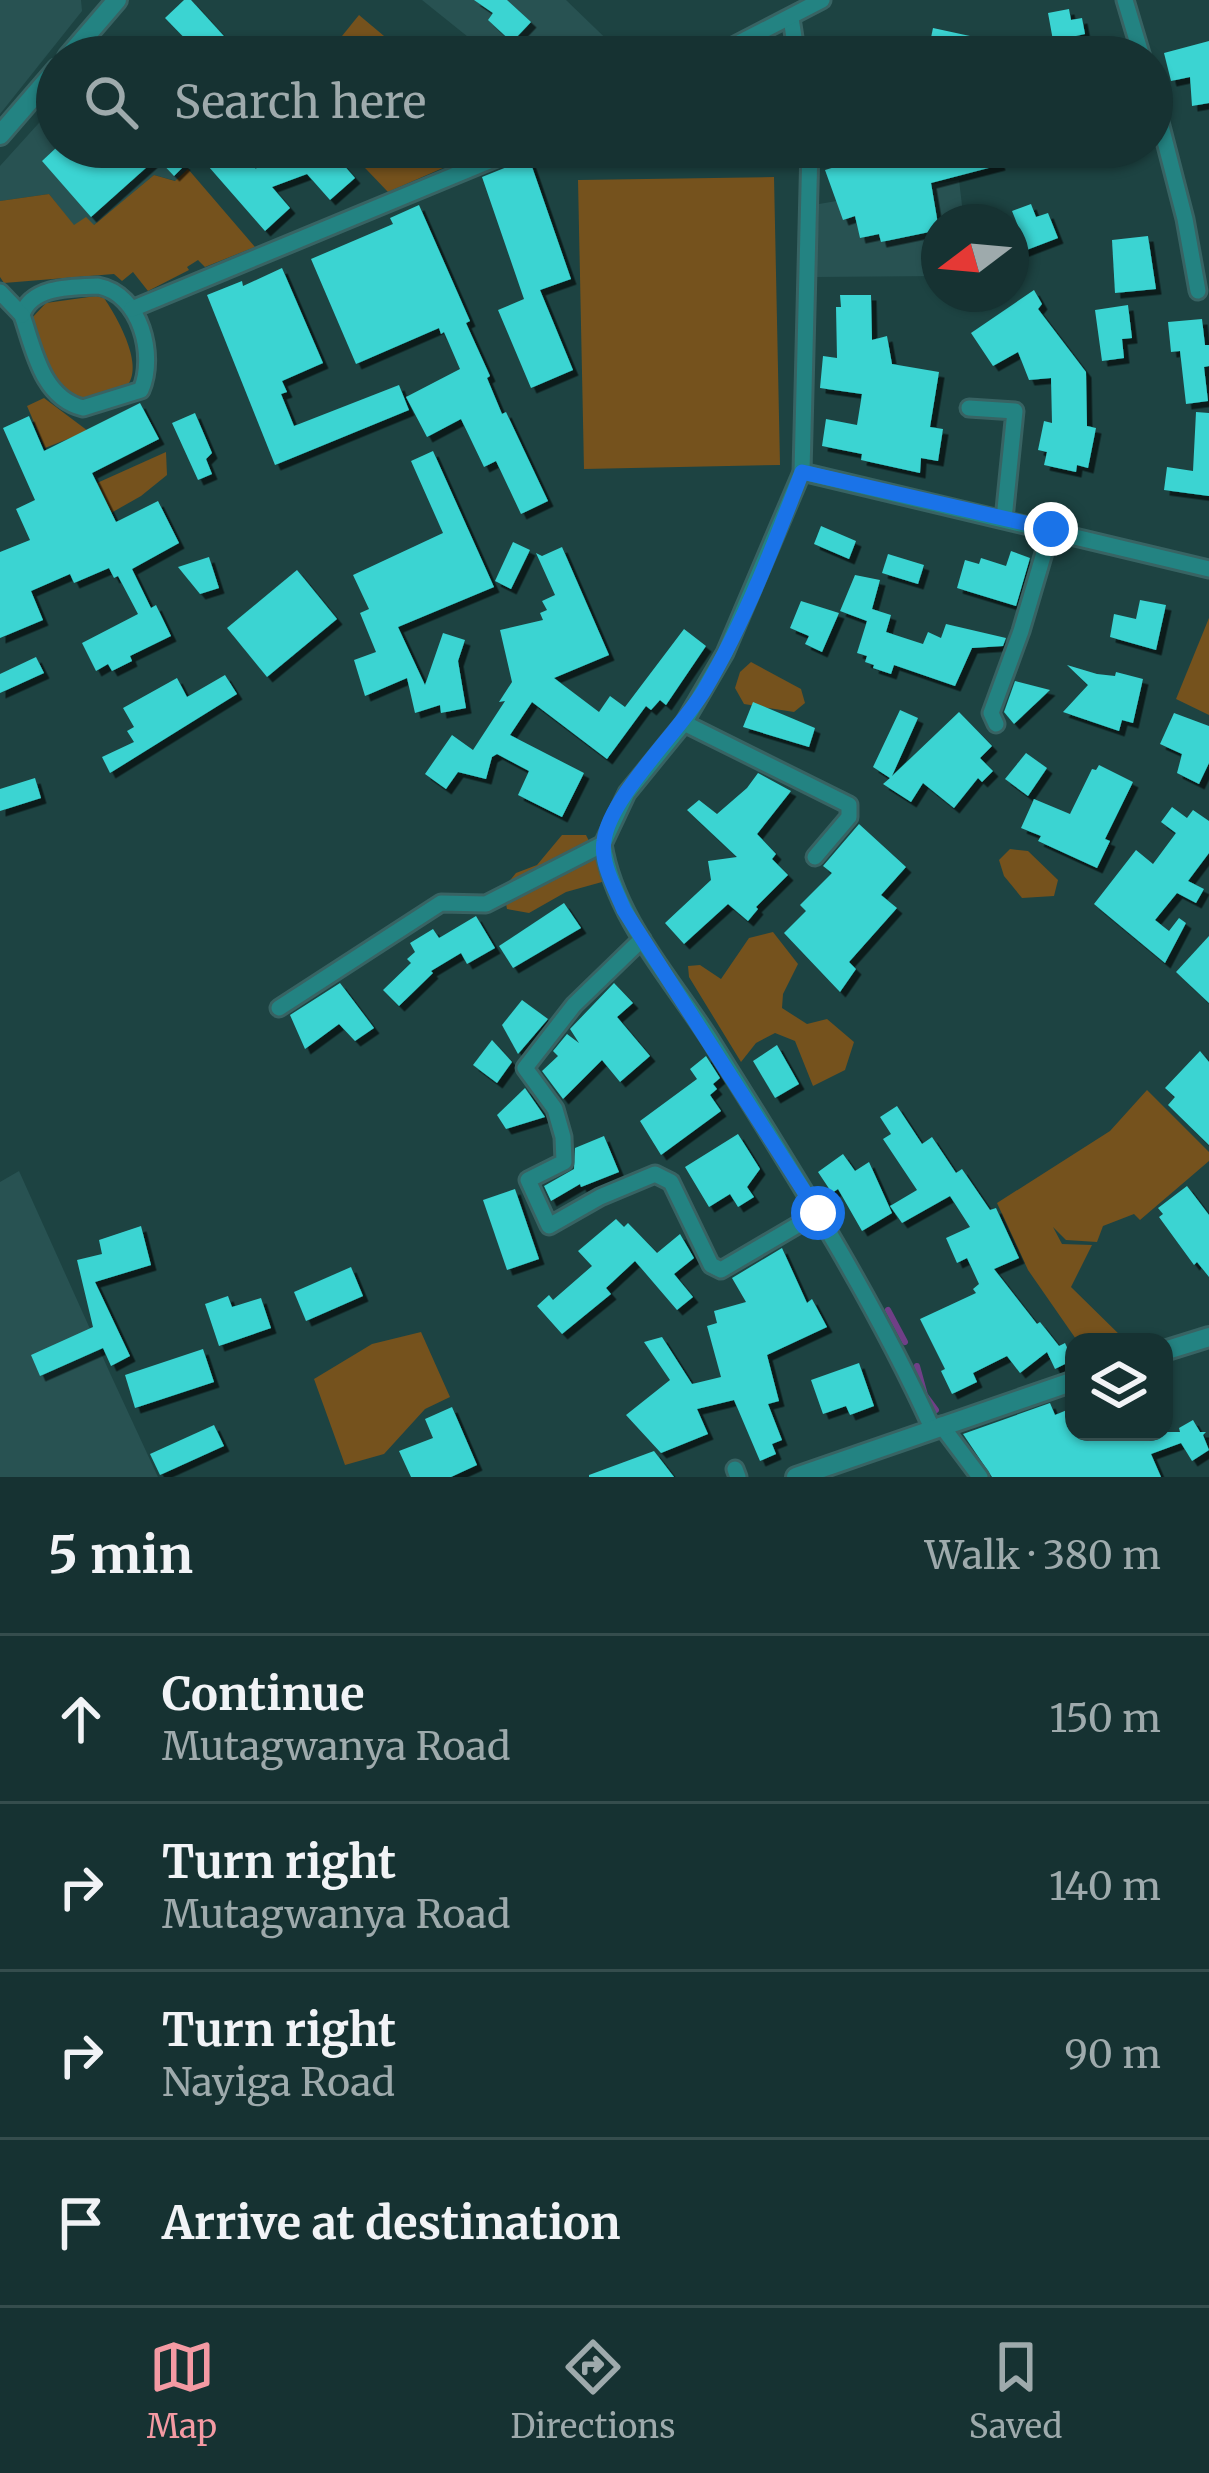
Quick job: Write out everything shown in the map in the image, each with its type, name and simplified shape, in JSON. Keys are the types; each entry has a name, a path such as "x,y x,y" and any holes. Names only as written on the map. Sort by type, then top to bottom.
{"street":[{"path":"86,36 117,0"},
{"path":"754,36 822,0"},
{"path":"1125,0 1136,36"},
{"path":"790,18 793,36"},
{"path":"0,135 36,93"},
{"path":"131,309 472,168"},
{"path":"279,1008 441,903 486,904 603,844 627,793 684,723 725,653 802,472 809,168"},
{"path":"1172,168 1198,291"},
{"path":"0,292 22,315 52,388 71,406 92,408 141,390 149,367 146,343 131,309 115,291 98,286 48,292 32,298 22,315"},
{"path":"969,409 1015,411 1004,519"},
{"path":"802,472 1209,569"},
{"path":"995,724 991,712 1051,529"},
{"path":"684,723 849,805 849,817 815,856"},
{"path":"603,844 618,895 642,939 818,1213 937,1426 980,1477"},
{"path":"642,939 574,1005 525,1067 555,1109 563,1137 564,1162 529,1180 549,1226 600,1197 656,1174 670,1182 711,1265 721,1270 818,1213"},
{"path":"1173,1348 1209,1337"},
{"path":"796,1477 1065,1384"}],"shaded area":[{"path":"0,0 81,0 82,11 62,36 36,36 36,69 0,114"},
{"path":"422,0 566,0 603,36 467,36"},
{"path":"359,15 384,36 342,36"},
{"path":"36,126 36,168 190,168 176,181 154,175 94,225 74,226 49,194 0,201 0,166"},
{"path":"365,168 443,168 388,192"},
{"path":"188,169 255,247 205,267 198,260 189,270 148,291 133,272 122,281 114,274 4,283 0,277 0,201 49,194 74,225 86,217 94,225 154,175 175,181"},
{"path":"774,177 780,465 584,469 578,180"},
{"path":"959,180 962,204 921,204 921,276 816,277 819,204"},
{"path":"104,298 122,329 133,367 126,387 80,404 53,377 30,320 46,303"},
{"path":"44,398 88,431 45,448 27,406"},
{"path":"166,452 167,475 111,513 97,483"},
{"path":"1209,618 1209,715 1176,699"},
{"path":"751,662 801,689 805,703 794,712 744,704 735,688 740,672"},
{"path":"562,835 586,835 601,865 602,882 566,892 529,913 507,909 503,889 516,873 537,865"},
{"path":"1010,849 1028,851 1058,880 1054,896 1022,898 1004,876 999,860"},
{"path":"773,932 798,964 783,994 782,1008 807,1024 827,1019 854,1042 845,1070 813,1086 795,1041 775,1033 756,1043 741,1062 689,977 688,966 700,965 721,979 749,938"},
{"path":"1147,1090 1209,1152 1209,1161 1140,1220 1134,1214 1103,1226 1097,1242 1066,1240 1053,1227 1062,1244 1092,1245 1071,1287 1118,1333 1072,1333 1028,1270 997,1203 1110,1131"},
{"path":"19,1171 158,1477 0,1477 0,1182"},
{"path":"421,1332 450,1397 425,1409 384,1454 345,1465 314,1379 372,1344"}],"building":[{"path":"184,0 191,0 224,36 183,36 165,18"},
{"path":"474,0 507,0 531,22 518,36 505,36 488,20 493,13"},
{"path":"1069,9 1071,20 1082,18 1085,34 1052,36 1048,13"},
{"path":"933,28 970,36 931,36"},
{"path":"1209,41 1209,103 1192,106 1190,77 1173,81 1173,51"},
{"path":"48,168 146,168 91,217"},
{"path":"210,168 346,168 355,178 330,200 307,174 272,187 290,208 265,231"},
{"path":"504,168 532,168 571,279 540,290 573,370 531,388 498,310 524,299 482,177"},
{"path":"988,168 931,183 935,204 921,204 921,234 881,242 879,234 860,238 855,216 843,220 825,170"},
{"path":"419,205 470,321 466,323 502,414 506,412 548,501 521,514 496,461 484,467 461,419 427,437 406,397 460,369 444,332 439,328 356,364 311,259 393,224 390,218"},
{"path":"1029,205 1036,217 1048,213 1058,238 1029,249"},
{"path":"1148,236 1156,289 1115,293 1112,240"},
{"path":"282,268 323,363 282,381 287,392 281,394 294,426 399,385 409,410 275,465 207,295 242,281 243,286"},
{"path":"1034,290 1042,304 1038,309 1086,372 1087,426 1096,428 1088,468 1077,465 1076,472 1044,465 1047,452 1038,450 1044,421 1052,423 1051,378 1029,380 1018,352 993,366 971,333 1002,312 1029,312 1029,293"},
{"path":"840,295 871,295 872,340 887,336 892,364 939,372 930,427 943,429 938,461 921,458 920,473 822,446 826,419 857,425 862,394 820,388 823,356 837,358"},
{"path":"1128,305 1132,338 1122,339 1124,358 1102,361 1095,310"},
{"path":"1202,319 1205,345 1209,345 1209,366 1204,367 1208,401 1186,404 1180,351 1171,352 1168,322"},
{"path":"140,403 159,439 92,473 116,522 158,501 179,543 132,569 171,636 130,656 132,661 112,671 108,664 96,671 82,643 138,614 109,568 74,583 70,574 31,591 43,620 0,638 0,552 30,540 16,509 35,500 3,428 29,416 44,451"},
{"path":"1196,412 1209,413 1209,496 1164,490 1167,467 1193,471"},
{"path":"195,413 212,453 206,459 212,474 198,480 172,423"},
{"path":"433,451 494,587 398,627 425,685 443,633 465,640 458,661 466,708 441,713 440,705 415,713 407,678 365,696 354,660 376,652 360,613 369,609 353,575 443,533 411,461"},
{"path":"821,526 856,541 849,559 814,544"},
{"path":"513,542 530,550 511,589 495,581"},
{"path":"562,547 609,655 554,678 599,712 610,696 625,707 684,629 706,646 666,705 660,700 651,710 646,706 607,759 532,702 510,735 584,773 562,817 518,795 529,771 497,754 486,779 458,772 446,789 425,774 452,735 473,750 505,701 499,702 512,682 500,630 543,620 540,613 547,610 542,601 555,595 536,553 542,556"},
{"path":"1011,551 1030,558 1016,606 957,588 965,560 979,564 981,558 1006,566"},
{"path":"888,554 924,565 918,584 882,573"},
{"path":"209,557 219,588 200,594 178,567"},
{"path":"297,570 337,619 267,677 227,628"},
{"path":"855,575 880,580 872,609 891,615 886,632 923,644 928,632 941,638 946,624 1006,638 1003,646 972,648 955,686 894,665 891,674 873,668 865,662 867,656 857,653 867,621 840,611"},
{"path":"1140,600 1166,605 1156,650 1110,637 1114,614 1136,619"},
{"path":"801,601 839,613 822,652 805,644 809,636 790,628"},
{"path":"36,657 44,673 0,693 0,674"},
{"path":"1067,665 1143,679 1133,723 1122,720 1119,731 1063,712 1088,685"},
{"path":"225,675 237,694 110,773 102,757 134,742 127,731 134,727 123,708 177,678 187,697"},
{"path":"1015,681 1050,690 1014,724 1004,712"},
{"path":"753,702 815,728 809,747 743,727"},
{"path":"900,710 918,718 892,776 959,712 992,746 980,758 993,771 982,782 978,778 954,808 923,783 911,802 883,784 890,778 873,767"},
{"path":"1174,713 1209,726 1209,763 1199,784 1177,773 1182,754 1160,744"},
{"path":"1026,753 1047,768 1028,796 1005,779"},
{"path":"1099,765 1133,782 1105,839 1110,841 1097,868 1021,828 1034,799 1070,814 1092,769"},
{"path":"758,773 791,791 757,834 788,875 748,921 728,904 684,944 665,923 711,880 708,861 737,857 687,810 699,800 717,814"},
{"path":"35,778 41,798 0,811 0,789"},
{"path":"1172,807 1187,818 1193,810 1209,821 1209,853 1188,881 1204,889 1196,903 1177,893 1155,920 1169,931 1179,918 1186,923 1165,963 1094,904 1136,850 1153,864 1176,833 1161,822"},
{"path":"859,824 906,867 881,895 897,908 849,962 856,969 840,992 784,933 806,911 800,905 832,873 823,866"},
{"path":"564,903 581,928 513,968 499,946"},
{"path":"476,916 495,948 467,964 461,953 431,971 399,1006 383,990 411,963 407,959 415,952 410,943 433,929 439,938"},
{"path":"1209,936 1209,1003 1176,972"},
{"path":"340,983 374,1028 355,1041 339,1024 305,1049 290,1015"},
{"path":"614,983 633,1003 617,1017 650,1056 620,1082 602,1060 563,1099 542,1071 558,1056 553,1051 567,1034 579,1043 570,1029"},
{"path":"522,1000 548,1019 518,1054 502,1025"},
{"path":"492,1040 512,1062 497,1083 473,1065"},
{"path":"777,1045 799,1084 775,1098 753,1061"},
{"path":"1200,1051 1209,1062 1209,1145 1168,1105 1175,1097 1165,1088"},
{"path":"706,1056 720,1078 710,1095 721,1111 661,1155 640,1121 697,1079 690,1069"},
{"path":"525,1088 545,1117 506,1129 497,1115"},
{"path":"897,1106 922,1144 932,1137 956,1173 962,1169 990,1210 996,1208 1019,1258 994,1269 1037,1324 1059,1346 1065,1343 1065,1364 1055,1369 1047,1352 1020,1373 1007,1356 973,1373 977,1382 952,1394 920,1319 976,1293 973,1289 979,1284 967,1258 957,1263 946,1238 970,1227 950,1196 902,1223 890,1206 917,1190 883,1139 891,1134 880,1117"},
{"path":"738,1134 760,1169 747,1187 754,1197 738,1207 730,1194 709,1207 685,1167"},
{"path":"604,1136 619,1172 580,1184 551,1201 544,1186 574,1169 575,1148"},
{"path":"843,1154 855,1171 869,1162 892,1213 862,1231 838,1189 832,1193 818,1172"},
{"path":"1187,1186 1209,1215 1209,1277 1197,1262 1194,1265 1159,1217 1163,1214 1158,1208"},
{"path":"515,1189 539,1259 507,1270 483,1200"},
{"path":"616,1219 624,1227 628,1223 657,1253 680,1234 694,1258 674,1274 693,1297 677,1310 635,1261 606,1288 611,1294 562,1334 537,1306 549,1295 553,1300 592,1266 578,1251"},
{"path":"141,1226 151,1265 95,1282 130,1356 111,1366 103,1348 40,1376 31,1355 93,1327 77,1260 102,1254 99,1240"},
{"path":"782,1248 807,1303 812,1299 827,1327 767,1355 779,1401 768,1404 782,1440 772,1444 776,1454 760,1461 734,1400 697,1409 708,1434 661,1453 626,1415 670,1380 644,1342 662,1337 692,1384 721,1377 707,1326 717,1323 714,1311 746,1302 732,1278"},
{"path":"351,1267 363,1296 306,1321 294,1292"},
{"path":"228,1296 232,1307 261,1298 271,1328 219,1346 205,1304"},
{"path":"203,1349 214,1382 135,1408 125,1375"},
{"path":"859,1363 874,1406 850,1415 846,1406 823,1414 811,1380"},
{"path":"1050,1403 1055,1415 1065,1411 1065,1441 1173,1441 1173,1432 1180,1432 1179,1428 1193,1420 1200,1432 1206,1432 1209,1450 1192,1461 1181,1443 1151,1454 1161,1477 992,1477 963,1434"},
{"path":"452,1407 477,1465 451,1477 411,1477 399,1451 433,1438 425,1419"},
{"path":"214,1425 224,1446 160,1475 150,1454"},
{"path":"654,1451 674,1477 589,1477 589,1475"}],"waterway":[{"path":"888,1310 905,1342"},
{"path":"917,1366 925,1395 936,1410"}],"route":[{"path":"818,1213 624,910 606,862 606,831 627,793 684,723 725,653 802,472 1051,529"}]}
